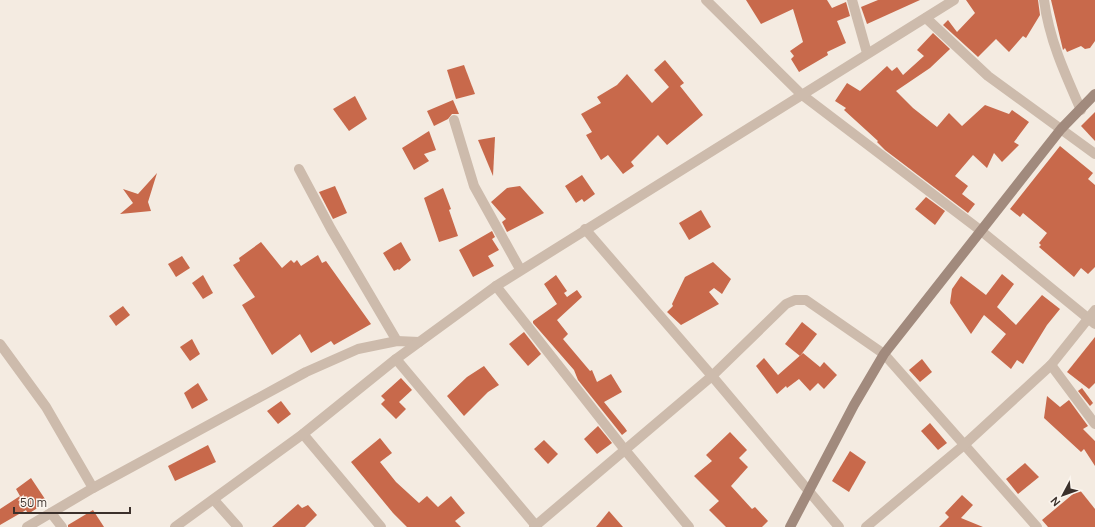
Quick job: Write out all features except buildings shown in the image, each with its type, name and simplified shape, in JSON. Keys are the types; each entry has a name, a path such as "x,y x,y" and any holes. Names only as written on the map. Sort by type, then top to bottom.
{"street":[{"path":"706,0 801,94 1093,317 1051,365 964,445 866,527"},
{"path":"852,0 867,53"},
{"path":"175,527 303,434 418,342 496,286 801,94 954,0"},
{"path":"1044,0 1048,27 1058,57 1081,110"},
{"path":"926,18 988,76 1095,154"},
{"path":"790,527 854,404 884,354 980,230 1061,129 1095,94"},
{"path":"454,120 474,186 520,270"},
{"path":"299,169 331,229 397,341"},
{"path":"585,229 712,376 839,527"},
{"path":"496,286 625,450 689,527"},
{"path":"396,359 536,527 712,376 786,304 796,300 806,300 884,354 1034,526"},
{"path":"27,527 93,488 306,372 358,349 397,341 418,342"},
{"path":"0,344 46,407 93,488"},
{"path":"1051,365 1095,424"},
{"path":"303,434 381,527"},
{"path":"214,500 238,527"},
{"path":"52,513 62,527"}]}
